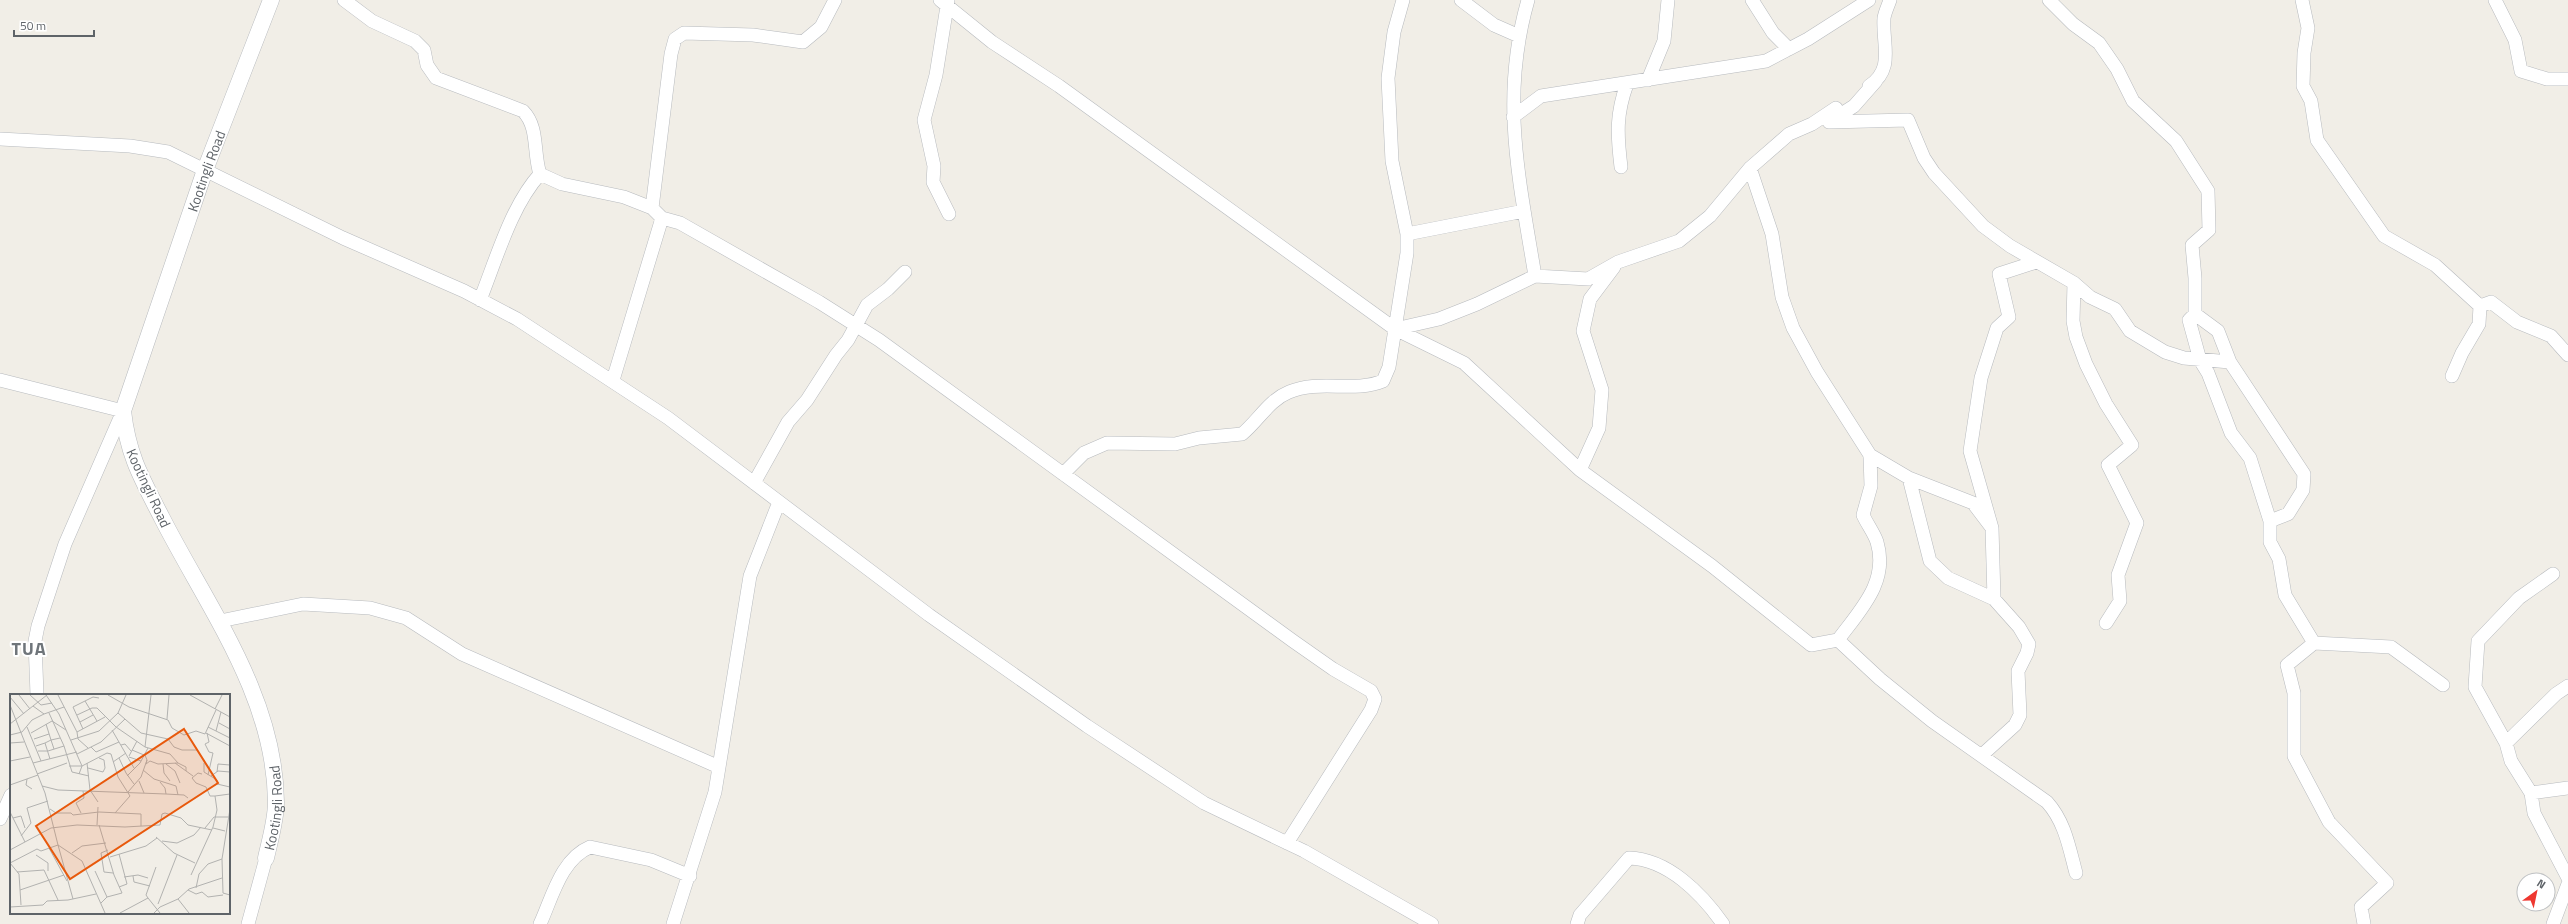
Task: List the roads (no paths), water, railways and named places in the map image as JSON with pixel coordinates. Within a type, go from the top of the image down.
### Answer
[{"type":"street","name":"Kootingli Road","points":[[266,858],[276,803],[268,734],[241,666],[220,621],[175,543],[136,466],[126,440],[123,411],[205,170],[271,0]]},
{"type":"street","points":[[344,0],[372,21],[415,41],[424,50],[427,65],[436,78],[522,111],[529,118],[533,129],[536,162],[540,174],[556,182],[624,197],[652,208],[662,218],[680,223],[855,325],[1294,642],[1371,691],[1375,699],[1371,710],[1287,843]]},
{"type":"street","points":[[652,208],[671,54],[675,39],[684,33],[753,35],[803,42],[821,27],[835,0]]},
{"type":"street","points":[[1063,474],[1084,453],[1107,443],[1175,444],[1199,438],[1242,434],[1274,401],[1290,391],[1323,386],[1372,385],[1383,381],[1389,366],[1407,253],[1407,234],[1392,161],[1388,78],[1394,32],[1403,0]]},
{"type":"street","points":[[1461,0],[1494,24],[1519,36]]},
{"type":"street","points":[[1528,0],[1519,36],[1513,71],[1513,117],[1515,151],[1535,276]]},
{"type":"street","points":[[1648,80],[1664,41],[1668,0]]},
{"type":"street","points":[[1752,0],[1773,33],[1789,49]]},
{"type":"street","points":[[1513,117],[1541,96],[1755,64],[1789,49],[1869,0]]},
{"type":"street","points":[[1890,0],[1884,17],[1886,67],[1854,106],[1830,122],[1908,120],[1924,158],[1934,173],[1983,226],[2036,262],[2074,282],[2090,297],[2115,309],[2136,335],[2165,352],[2184,358],[2230,362]]},
{"type":"street","points":[[2049,0],[2072,24],[2099,43],[2117,69],[2134,101],[2176,141],[2208,191],[2209,230],[2192,245],[2195,314],[2190,320],[2200,360],[2208,373],[2231,433],[2250,458],[2270,520],[2270,542],[2279,559],[2285,595],[2314,643]]},
{"type":"street","points":[[2302,0],[2308,28],[2304,53],[2303,86],[2311,101],[2317,140],[2384,236],[2435,265],[2480,306]]},
{"type":"street","points":[[2495,0],[2514,40],[2521,71],[2548,79],[2568,79]]},
{"type":"street","points":[[945,1],[936,75],[924,120],[934,166],[933,182],[949,214]]},
{"type":"street","points":[[945,1],[992,42],[1059,86],[1395,329],[1464,363],[1580,470],[1712,566],[1811,645],[1838,640],[1870,597],[1881,569],[1877,542],[1863,515],[1871,486],[1870,455]]},
{"type":"street","points":[[1395,329],[1439,319],[1465,309],[1535,276],[1588,278],[1618,262],[1679,241],[1710,216],[1750,168],[1789,134],[1812,124],[1876,81]]},
{"type":"street","points":[[1621,167],[1618,146],[1619,108],[1627,84]]},
{"type":"street","points":[[0,139],[130,146],[168,152],[343,238],[480,300],[517,319],[613,380],[668,418],[930,615],[1087,726],[1204,803],[1287,843],[1432,924]]},
{"type":"street","points":[[1750,168],[1772,234],[1782,297],[1793,328],[1817,372],[1870,455],[1909,478],[1973,503],[1992,528]]},
{"type":"street","points":[[480,300],[504,240],[530,184],[540,174]]},
{"type":"street","points":[[1407,234],[1524,211]]},
{"type":"street","points":[[613,380],[662,218]]},
{"type":"street","points":[[1580,470],[1599,428],[1602,390],[1584,330],[1586,319],[1590,299],[1618,262]]},
{"type":"street","points":[[1994,599],[1992,528],[1970,451],[1981,378],[1997,328],[2009,317],[1999,274],[2036,262]]},
{"type":"street","points":[[754,483],[788,422],[808,400],[836,355],[848,340],[867,305],[888,289],[905,272]]},
{"type":"street","points":[[2074,282],[2073,321],[2076,337],[2086,364],[2106,404],[2132,445],[2108,465],[2137,523],[2118,576],[2120,601],[2106,622]]},
{"type":"street","points":[[2480,306],[2491,302],[2517,322],[2550,336],[2568,355]]},
{"type":"street","points":[[2452,376],[2462,353],[2479,324],[2480,306]]},
{"type":"street","points":[[2195,314],[2218,331],[2230,362],[2304,474],[2303,490],[2288,514],[2270,520]]},
{"type":"street","points":[[0,380],[123,411],[65,544],[38,626],[35,641],[36,694]]},
{"type":"street","points":[[1909,478],[1930,561],[1948,578],[1994,599],[2027,638],[2029,649],[2018,671],[2020,715],[2015,724],[1982,755]]},
{"type":"street","points":[[673,924],[690,876],[715,792],[750,576],[779,502]]},
{"type":"street","points":[[2553,574],[2519,598],[2478,641],[2475,688],[2506,744],[2511,761],[2531,793],[2534,813],[2568,878]]},
{"type":"street","points":[[220,621],[302,604],[370,608],[406,618],[462,654],[719,767]]},
{"type":"street","points":[[1838,640],[1897,693],[1932,721],[1982,755],[2051,806],[2066,833],[2076,872]]},
{"type":"street","points":[[2364,924],[2361,906],[2387,883],[2329,822],[2294,756],[2294,693],[2287,665],[2314,643],[2391,647],[2443,685]]},
{"type":"street","points":[[2506,744],[2556,694],[2568,686]]},
{"type":"street","points":[[2531,793],[2568,788]]},
{"type":"street","points":[[0,819],[10,797]]},
{"type":"street","points":[[540,924],[564,870],[573,856],[590,847],[651,860],[690,876]]},
{"type":"street","points":[[248,924],[266,858]]},
{"type":"street","points":[[1577,924],[1580,915],[1629,858],[1643,858],[1672,873],[1708,903],[1723,924]]},
{"type":"street","points":[[2553,924],[2568,884]]},
{"type":"district","name":"TUA","points":[[29,648]]}]
